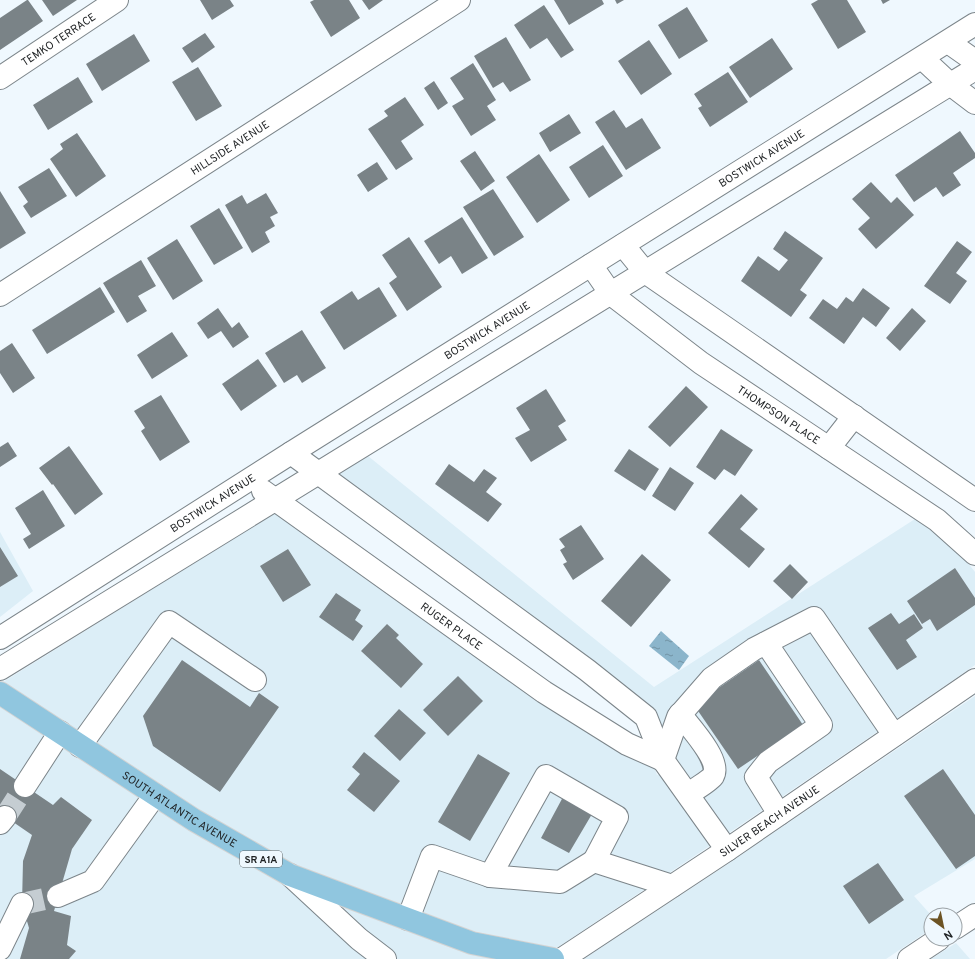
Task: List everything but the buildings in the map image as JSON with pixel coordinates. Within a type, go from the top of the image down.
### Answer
[{"type":"main road","name":"SOUTH ATLANTIC AVENUE","points":[[0,693],[194,820],[290,875],[472,943],[553,959]]},
{"type":"street","name":"TEMKO TERRACE","points":[[0,78],[117,0]]},
{"type":"street","name":"HILLSIDE AVENUE","points":[[0,295],[459,0]]},
{"type":"street","name":"BOSTWICK AVENUE","points":[[0,638],[248,480],[975,24]]},
{"type":"street","points":[[948,42],[975,61]]},
{"type":"street","points":[[922,58],[950,84],[975,103]]},
{"type":"street","points":[[0,669],[975,69]]},
{"type":"street","points":[[623,245],[646,272],[975,500]]},
{"type":"street","name":"THOMPSON PLACE","points":[[591,264],[611,294],[701,362],[937,520],[975,554]]},
{"type":"street","points":[[829,448],[854,416]]},
{"type":"street","name":"RUGER PLACE","points":[[291,453],[587,670],[646,717],[663,760],[727,850]]},
{"type":"street","name":"RUGER PLACE","points":[[248,480],[544,692],[627,744],[663,760]]},
{"type":"street","points":[[663,760],[678,717],[712,678],[754,649],[814,618],[894,735]]},
{"type":"street","points":[[80,746],[169,622],[255,680]]},
{"type":"street","points":[[766,644],[821,725],[768,762],[756,778],[779,814]]},
{"type":"street","name":"SILVER BEACH AVENUE","points":[[562,959],[727,850],[975,680]]},
{"type":"street","points":[[680,714],[712,757],[715,768],[713,776],[688,794]]},
{"type":"street","points":[[25,786],[60,732]]},
{"type":"street","points":[[408,919],[432,856],[490,876],[560,882],[594,861],[617,817],[546,776],[490,876]]},
{"type":"street","points":[[58,896],[93,881],[155,795]]},
{"type":"street","points":[[594,861],[672,886]]},
{"type":"street","points":[[290,875],[359,939],[386,959]]},
{"type":"street","points":[[6,959],[0,950],[22,904]]},
{"type":"street","points":[[963,923],[975,915]]},
{"type":"street","points":[[909,959],[927,947]]},
{"type":"shaded area","points":[[368,456],[654,687],[915,519],[931,529],[968,563],[975,572],[975,665],[729,833],[676,758],[677,753],[671,751],[657,714],[652,708],[592,660],[339,474]]},
{"type":"shaded area","points":[[275,513],[539,702],[622,754],[655,769],[657,775],[660,774],[711,845],[558,947],[474,931],[294,864],[198,810],[3,682]]},
{"type":"shaded area","points":[[0,532],[33,591],[0,617]]},
{"type":"shaded area","points":[[975,696],[975,859],[914,896],[924,907],[923,934],[886,959],[584,959],[725,866]]},
{"type":"shaded area","points":[[0,706],[189,830],[285,886],[469,954],[492,959],[0,959]]},
{"type":"shaded area","points":[[950,947],[960,947],[970,959],[931,959]]},
{"type":"water","points":[[661,631],[689,656],[679,670],[649,646]]},
{"type":"tunnel","points":[[5,817],[25,786]]},
{"type":"tunnel","points":[[22,904],[58,896]]}]
